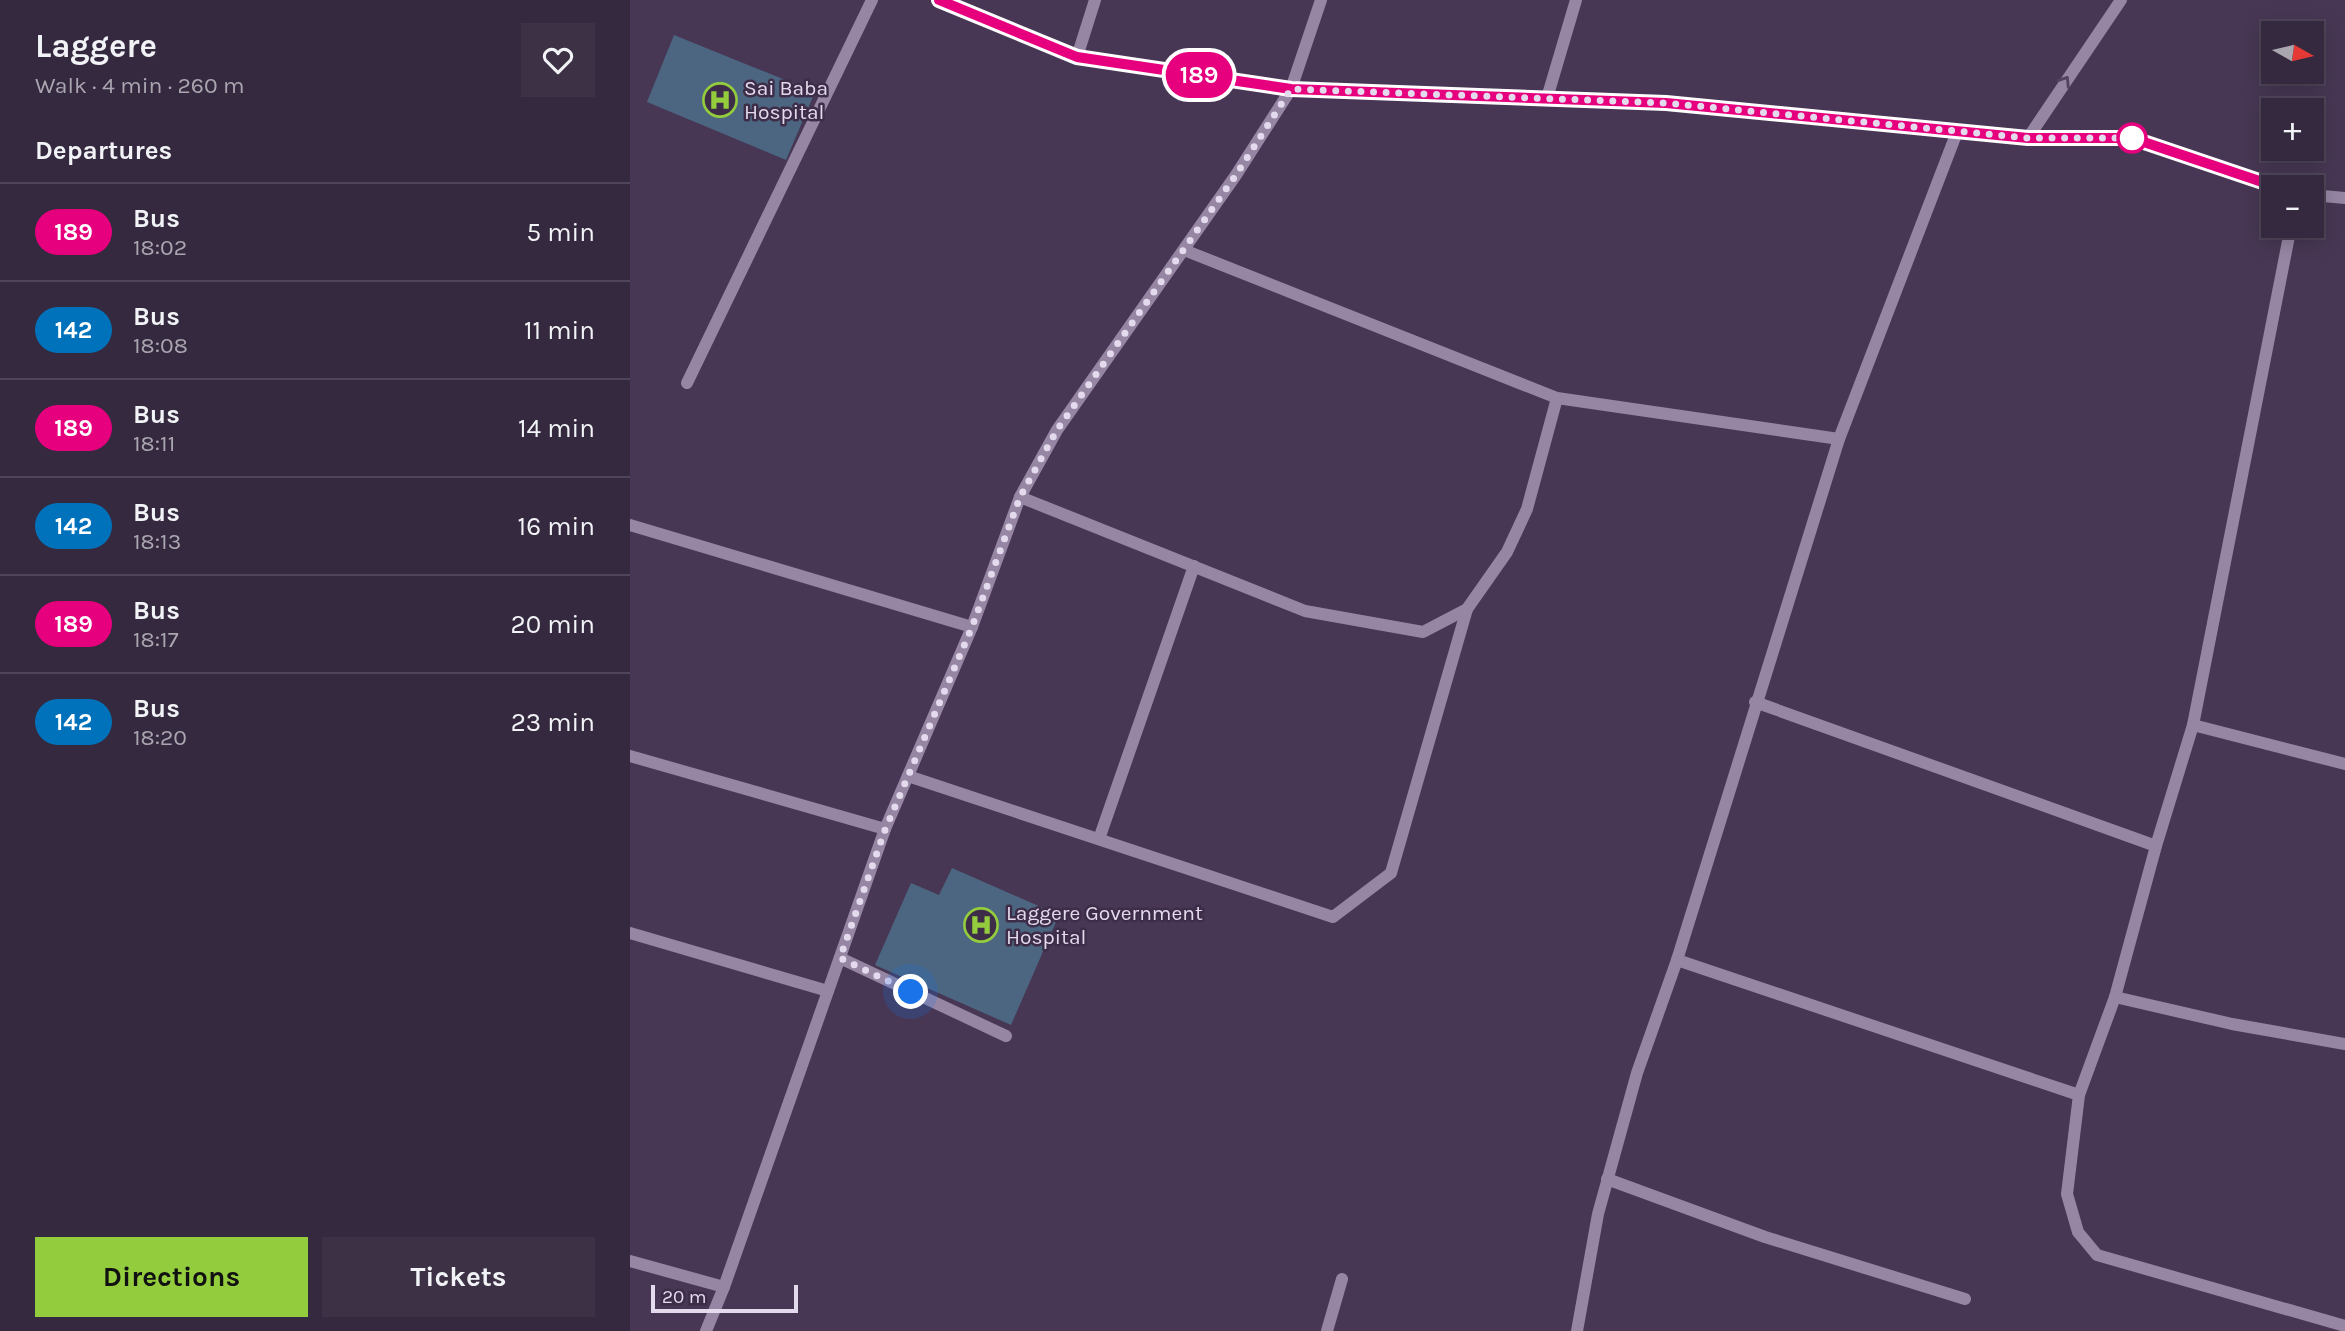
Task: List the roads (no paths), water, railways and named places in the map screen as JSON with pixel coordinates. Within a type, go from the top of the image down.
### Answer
[{"type":"street","points":[[687,383],[872,0]]},
{"type":"street","points":[[939,0],[1077,57],[1291,89],[1666,103],[2028,138],[2132,138],[2261,182]]},
{"type":"street","points":[[1077,57],[1095,0]]},
{"type":"street","points":[[706,1331],[724,1287],[885,830],[972,627],[1020,497],[1057,430],[1236,175],[1291,89],[1321,0]]},
{"type":"street","points":[[1547,98],[1576,0]]},
{"type":"street","points":[[2028,138],[2121,0]]},
{"type":"street","points":[[1577,1331],[1607,1179],[1637,1073],[1677,960],[1755,702],[1839,439],[1957,132]]},
{"type":"street","points":[[2324,196],[2345,198]]},
{"type":"street","points":[[2289,238],[2193,725],[2156,846],[2115,997],[2080,1095],[2067,1194],[2078,1232],[2097,1255],[2345,1326]]},
{"type":"street","points":[[1184,250],[1557,398],[1839,439]]},
{"type":"street","points":[[908,776],[1333,917],[1391,873],[1467,610],[1507,552],[1527,509],[1557,398]]},
{"type":"street","points":[[1020,497],[1305,611],[1423,632],[1467,610]]},
{"type":"street","points":[[630,525],[972,627]]},
{"type":"street","points":[[1099,839],[1194,566]]},
{"type":"street","points":[[1755,702],[2156,846]]},
{"type":"street","points":[[2193,725],[2345,764]]},
{"type":"street","points":[[630,756],[885,830]]},
{"type":"street","points":[[630,933],[828,991]]},
{"type":"street","points":[[840,958],[1006,1036]]},
{"type":"street","points":[[1677,960],[2080,1095]]},
{"type":"street","points":[[2115,997],[2232,1024],[2345,1044]]},
{"type":"street","points":[[1607,1179],[1765,1237],[1965,1299]]},
{"type":"street","points":[[630,1261],[724,1287]]},
{"type":"street","points":[[1327,1331],[1342,1279]]},
{"type":"place","name":"Sai Baba Hospital","points":[[720,100]]},
{"type":"place","name":"Laggere Government Hospital","points":[[981,925]]}]
